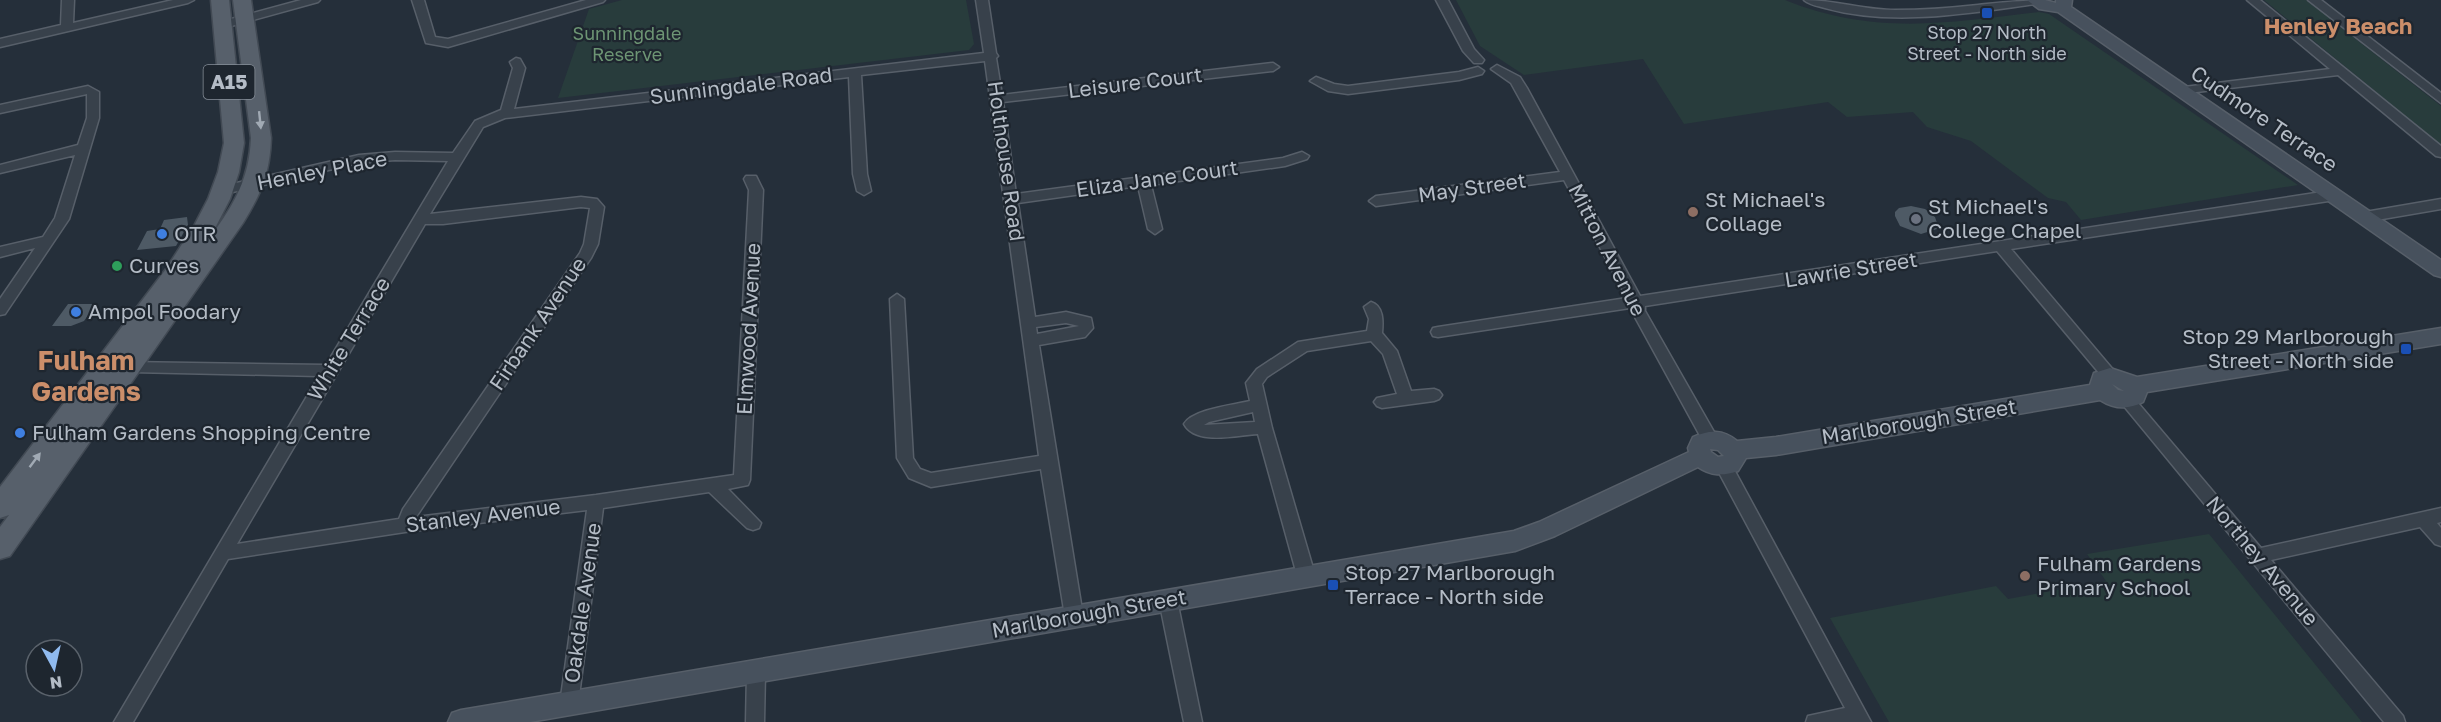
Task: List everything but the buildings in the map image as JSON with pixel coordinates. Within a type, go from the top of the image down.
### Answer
[{"type":"main road","name":"A15","points":[[0,507],[178,269],[210,219],[224,190],[232,165],[234,143],[220,0]]},
{"type":"main road","name":"A15","points":[[0,548],[212,254],[253,186],[260,160],[261,138],[243,9]]},
{"type":"street","points":[[67,27],[68,0]]},
{"type":"street","points":[[0,43],[189,0]]},
{"type":"street","points":[[224,24],[243,9],[314,0]]},
{"type":"street","points":[[418,0],[430,40],[437,43],[448,43],[599,0]]},
{"type":"street","name":"Holthouse Road","points":[[982,0],[992,56],[1048,461],[1074,616]]},
{"type":"street","points":[[1316,81],[1332,88],[1348,90],[1460,76],[1478,65],[1442,0]]},
{"type":"street","points":[[1810,0],[1863,10],[1898,13],[1928,13],[2036,1],[2048,7],[2063,4]]},
{"type":"street","points":[[2253,0],[2441,153]]},
{"type":"street","points":[[2314,0],[2441,99]]},
{"type":"street","name":"Cudmore Terrace","points":[[2063,4],[2184,92],[2441,270]]},
{"type":"street","name":"Sunningdale Road","points":[[490,117],[507,113],[992,56]]},
{"type":"street","name":"Mitton Avenue","points":[[1478,65],[1485,59],[1494,61],[1497,69],[1516,80],[1637,303],[1638,311],[1705,448]]},
{"type":"street","points":[[507,113],[519,69],[516,62]]},
{"type":"street","name":"Leisure Court","points":[[997,99],[1273,67]]},
{"type":"street","points":[[2184,92],[2340,71]]},
{"type":"street","points":[[855,72],[860,174],[864,191]]},
{"type":"street","points":[[0,109],[88,90],[93,92],[93,118],[62,219],[0,310]]},
{"type":"street","name":"White Terrace","points":[[123,722],[457,157],[479,124],[490,117]]},
{"type":"street","points":[[0,169],[85,148]]},
{"type":"street","name":"Henley Place","points":[[224,190],[253,186],[358,159],[384,156],[457,157]]},
{"type":"street","name":"Eliza Jane Court","points":[[1011,199],[1285,162],[1302,156]]},
{"type":"street","name":"May Street","points":[[1376,201],[1568,175]]},
{"type":"street","name":"Elmwood Avenue","points":[[742,480],[756,190],[751,179]]},
{"type":"street","points":[[1143,182],[1155,229]]},
{"type":"street","name":"Lawrie Street","points":[[1438,332],[2335,195]]},
{"type":"street","name":"Firbank Avenue","points":[[405,525],[409,514],[586,255],[591,244],[597,207],[592,202],[580,202],[443,219],[420,219]]},
{"type":"street","points":[[2365,217],[2441,204]]},
{"type":"street","points":[[0,252],[49,241]]},
{"type":"street","points":[[2001,247],[2107,383],[2123,379],[2131,393],[2441,336]]},
{"type":"street","points":[[897,299],[905,458],[908,469],[918,477],[931,480],[1048,461]]},
{"type":"street","points":[[1371,307],[1376,319],[1374,335]]},
{"type":"street","points":[[1029,323],[1071,318],[1080,318],[1086,322],[1086,328],[1080,333],[1032,341]]},
{"type":"street","points":[[1306,575],[1264,428],[1254,383],[1262,373],[1303,346],[1374,335]]},
{"type":"street","points":[[1374,335],[1390,351],[1406,399]]},
{"type":"street","points":[[130,366],[330,371]]},
{"type":"street","name":"Marlborough Street","points":[[1729,459],[1776,446],[2107,383]]},
{"type":"street","name":"Northey Avenue","points":[[2131,393],[2258,556],[2396,722]]},
{"type":"street","points":[[1382,402],[1434,395]]},
{"type":"street","points":[[1258,405],[1205,417],[1192,424],[1201,431],[1264,428]]},
{"type":"street","points":[[1705,448],[1724,442],[1729,459],[1860,718],[1815,722]]},
{"type":"street","name":"Marlborough Street","points":[[461,722],[1306,575],[1515,541],[1547,529],[1686,462],[1705,448]]},
{"type":"street","name":"Stanley Avenue","points":[[223,553],[405,525],[596,502],[742,480]]},
{"type":"street","points":[[713,485],[753,523]]},
{"type":"street","name":"Oakdale Avenue","points":[[569,704],[596,502]]},
{"type":"street","points":[[2258,556],[2441,515]]},
{"type":"street","points":[[2423,519],[2441,539]]},
{"type":"street","points":[[1168,600],[1193,722]]},
{"type":"street","points":[[756,672],[756,722]]},
{"type":"green space","name":"Sunningdale Reserve","points":[[622,0],[966,0],[974,44],[969,50],[558,98],[589,9]]},
{"type":"green space","points":[[1456,0],[1785,0],[1849,19],[1911,24],[1942,23],[2039,12],[2049,14],[2298,185],[2081,220],[2066,202],[2048,198],[1971,141],[1927,127],[1913,112],[1847,117],[1828,102],[1684,124],[1643,59],[1524,75],[1480,46]]},
{"type":"green space","points":[[2264,0],[2306,0],[2441,106],[2441,145]]},
{"type":"green space","points":[[2209,534],[2362,722],[1889,722],[1830,618],[1996,586],[2008,599],[2106,581],[2087,554]]},
{"type":"place","name":"Stop 27 North Street - North side","points":[[1987,13]]},
{"type":"place","name":"St Michael's Collage","points":[[1693,212]]},
{"type":"place","name":"St Michael's College Chapel","points":[[1916,219]]},
{"type":"place","name":"OTR","points":[[162,234]]},
{"type":"place","name":"Curves","points":[[117,266]]},
{"type":"place","name":"Ampol Foodary","points":[[76,312]]},
{"type":"place","name":"Stop 29 Marlborough Street - North side","points":[[2406,349]]},
{"type":"place","name":"Fulham Gardens Shopping Centre","points":[[20,433]]},
{"type":"place","name":"Fulham Gardens Primary School","points":[[2025,576]]},
{"type":"place","name":"Stop 27 Marlborough Terrace - North side","points":[[1333,585]]},
{"type":"district","name":"Henley Beach","points":[[2338,26]]},
{"type":"district","name":"Fulham Gardens","points":[[86,376]]}]
